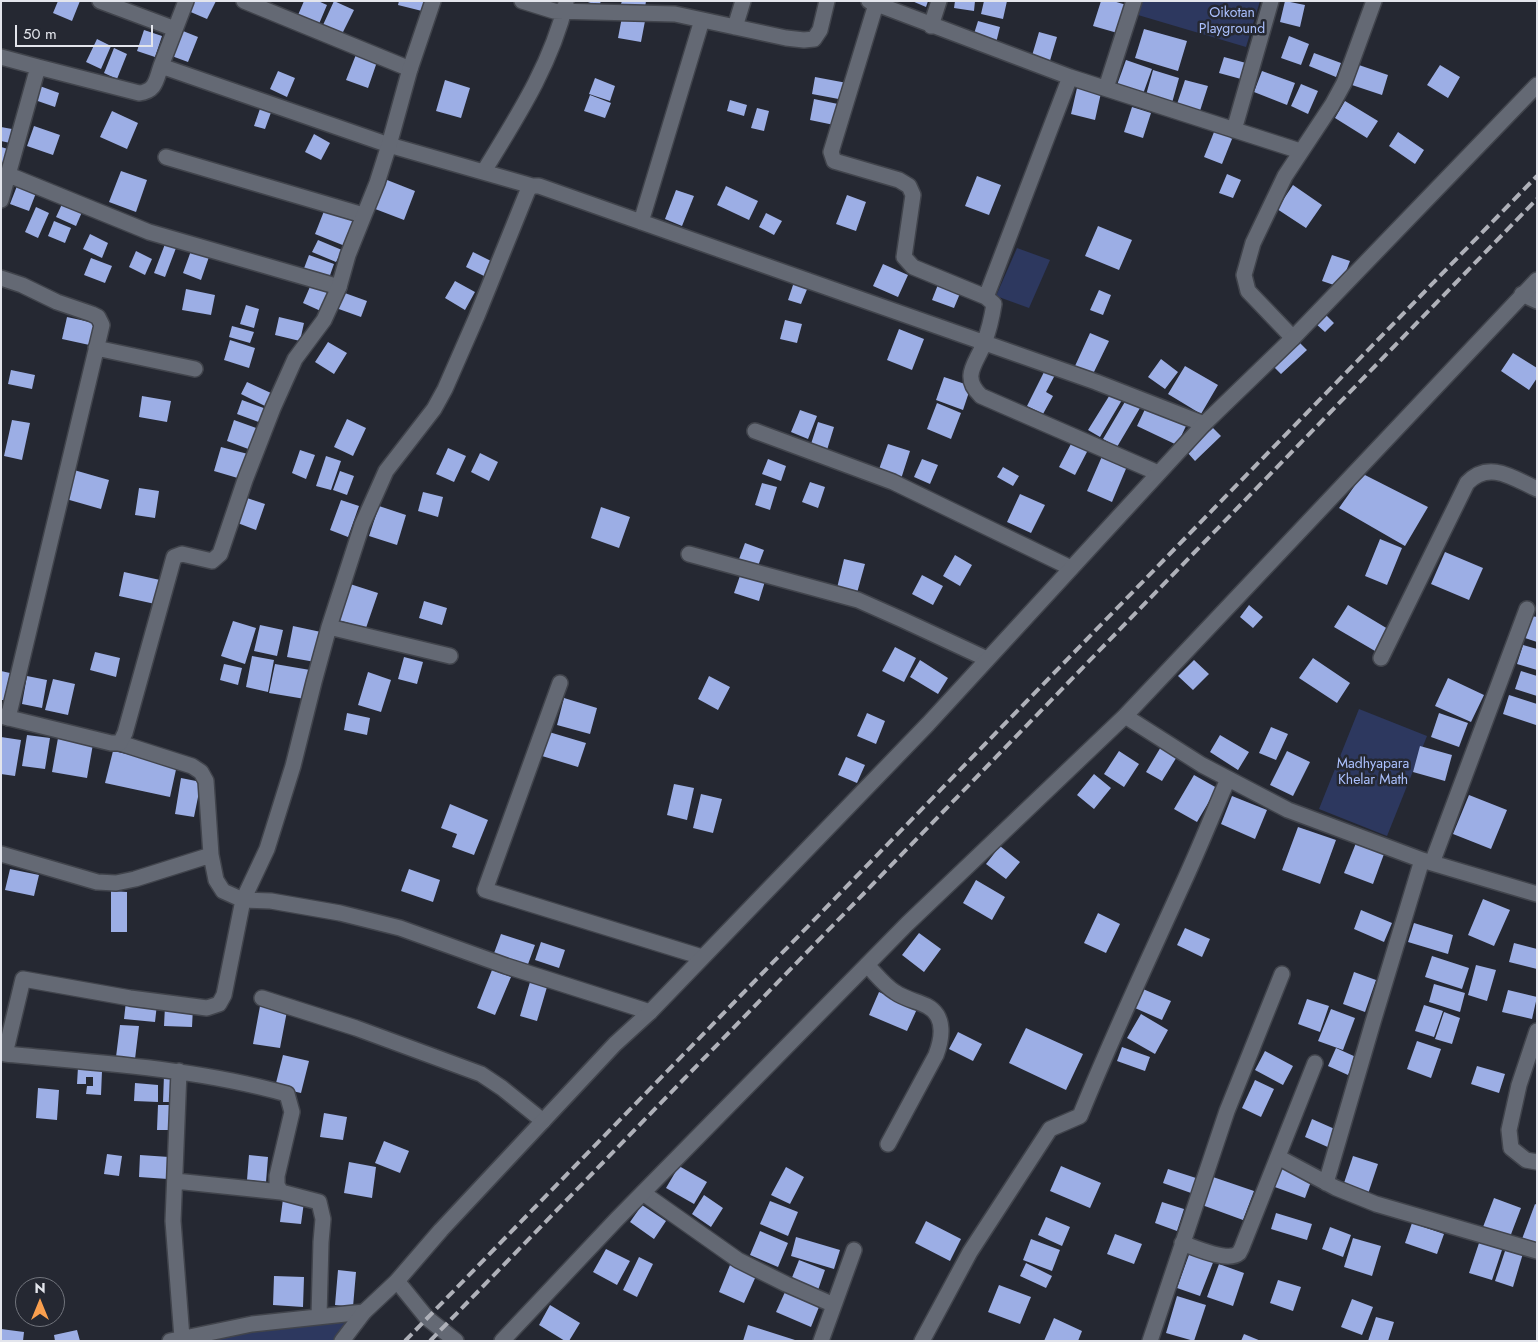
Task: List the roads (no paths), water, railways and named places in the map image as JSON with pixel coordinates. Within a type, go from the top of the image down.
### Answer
[{"type":"street","points":[[100,1],[175,29]]},
{"type":"street","points":[[1,57],[139,93],[146,92],[152,88],[186,1]]},
{"type":"street","points":[[244,1],[410,69]]},
{"type":"street","points":[[120,743],[126,734],[174,557],[182,554],[212,560],[220,554],[244,480],[273,408],[295,359],[324,320],[339,287],[348,255],[377,183],[410,69],[433,1]]},
{"type":"street","points":[[522,1],[554,10],[565,6],[660,12],[804,40],[814,39],[820,30],[827,1]]},
{"type":"street","points":[[735,27],[743,1]]},
{"type":"street","points":[[931,26],[939,1]]},
{"type":"street","points":[[1106,88],[1134,1]]},
{"type":"street","points":[[1234,130],[1271,1]]},
{"type":"street","points":[[1294,338],[1248,291],[1244,275],[1253,243],[1285,176],[1332,105],[1344,83],[1374,1]]},
{"type":"street","points":[[1158,473],[981,396],[975,391],[970,380],[971,368],[984,344],[994,304],[986,297],[913,267],[904,257],[913,195],[909,186],[899,180],[834,162],[831,152],[874,2],[931,26],[1070,77],[1300,151]]},
{"type":"street","points":[[484,171],[537,81],[556,37],[565,6]]},
{"type":"street","points":[[641,222],[702,20]]},
{"type":"street","points":[[161,66],[389,145],[532,186],[539,186],[1096,382],[1204,424]]},
{"type":"street","points":[[1,200],[38,67]]},
{"type":"street","points":[[986,297],[1070,77]]},
{"type":"street","points":[[342,1341],[364,1312],[397,1281],[441,1230],[615,1044],[650,1012],[928,724],[1204,424],[1294,338],[1537,85]]},
{"type":"street","points":[[166,157],[363,215]]},
{"type":"street","points":[[9,175],[149,232],[339,287]]},
{"type":"street","points":[[281,1192],[277,1185],[277,1176],[292,1112],[287,1094],[179,1071],[3,1057],[23,980],[130,998],[207,1008],[219,1004],[224,995],[243,900],[267,849],[288,785],[329,626],[362,525],[375,492],[386,471],[434,409],[445,389],[528,190],[532,186]]},
{"type":"street","points":[[1,278],[98,317],[102,325],[5,717],[111,743],[120,743],[192,766],[201,772],[206,781],[210,855],[216,880],[223,892],[243,900],[272,901],[400,928],[516,970],[650,1012]]},
{"type":"street","points":[[502,1341],[598,1238],[866,965],[1124,716],[1537,280]]},
{"type":"street","points":[[1522,294],[1537,301]]},
{"type":"street","points":[[96,348],[195,369]]},
{"type":"street","points":[[754,431],[893,482],[1071,568]]},
{"type":"street","points":[[1381,658],[1467,483],[1474,476],[1489,470],[1501,473],[1537,489]]},
{"type":"street","points":[[689,554],[858,600],[987,659]]},
{"type":"street","points":[[1326,1183],[1372,1022],[1427,862],[1527,609]]},
{"type":"street","points":[[329,626],[450,656]]},
{"type":"street","points":[[560,683],[485,890],[702,958]]},
{"type":"street","points":[[1124,716],[1202,765],[1288,810],[1427,862],[1537,894]]},
{"type":"street","points":[[922,1341],[970,1252],[1050,1129],[1080,1116],[1100,1066],[1228,779]]},
{"type":"street","points":[[1,854],[97,882],[116,883],[135,879],[210,855]]},
{"type":"street","points":[[866,965],[893,991],[928,1007],[940,1020],[940,1042],[936,1055],[888,1144]]},
{"type":"street","points":[[1150,1341],[1226,1110],[1282,974]]},
{"type":"street","points":[[262,998],[356,1028],[481,1074],[502,1088],[543,1121]]},
{"type":"street","points":[[1537,1030],[1519,1086],[1509,1130],[1511,1148],[1526,1160],[1537,1162]]},
{"type":"street","points":[[1182,1244],[1230,1257],[1238,1253],[1315,1064]]},
{"type":"street","points":[[179,1071],[173,1221],[176,1340],[252,1324],[364,1312]]},
{"type":"street","points":[[1278,1157],[1354,1196],[1397,1211],[1537,1251]]},
{"type":"street","points":[[175,1181],[281,1192],[319,1202],[323,1219],[320,1242],[318,1316]]},
{"type":"street","points":[[643,1193],[738,1260],[786,1284],[834,1304]]},
{"type":"street","points":[[821,1341],[854,1250]]},
{"type":"street","points":[[397,1281],[427,1318],[456,1341]]},
{"type":"railway","points":[[405,1341],[1537,176]]},
{"type":"railway","points":[[430,1341],[1537,199]]},
{"type":"park label","name":"Oikotan Playground","points":[[1232,22]]},
{"type":"park label","name":"Madhyapara Khelar Math","points":[[1373,774]]}]
